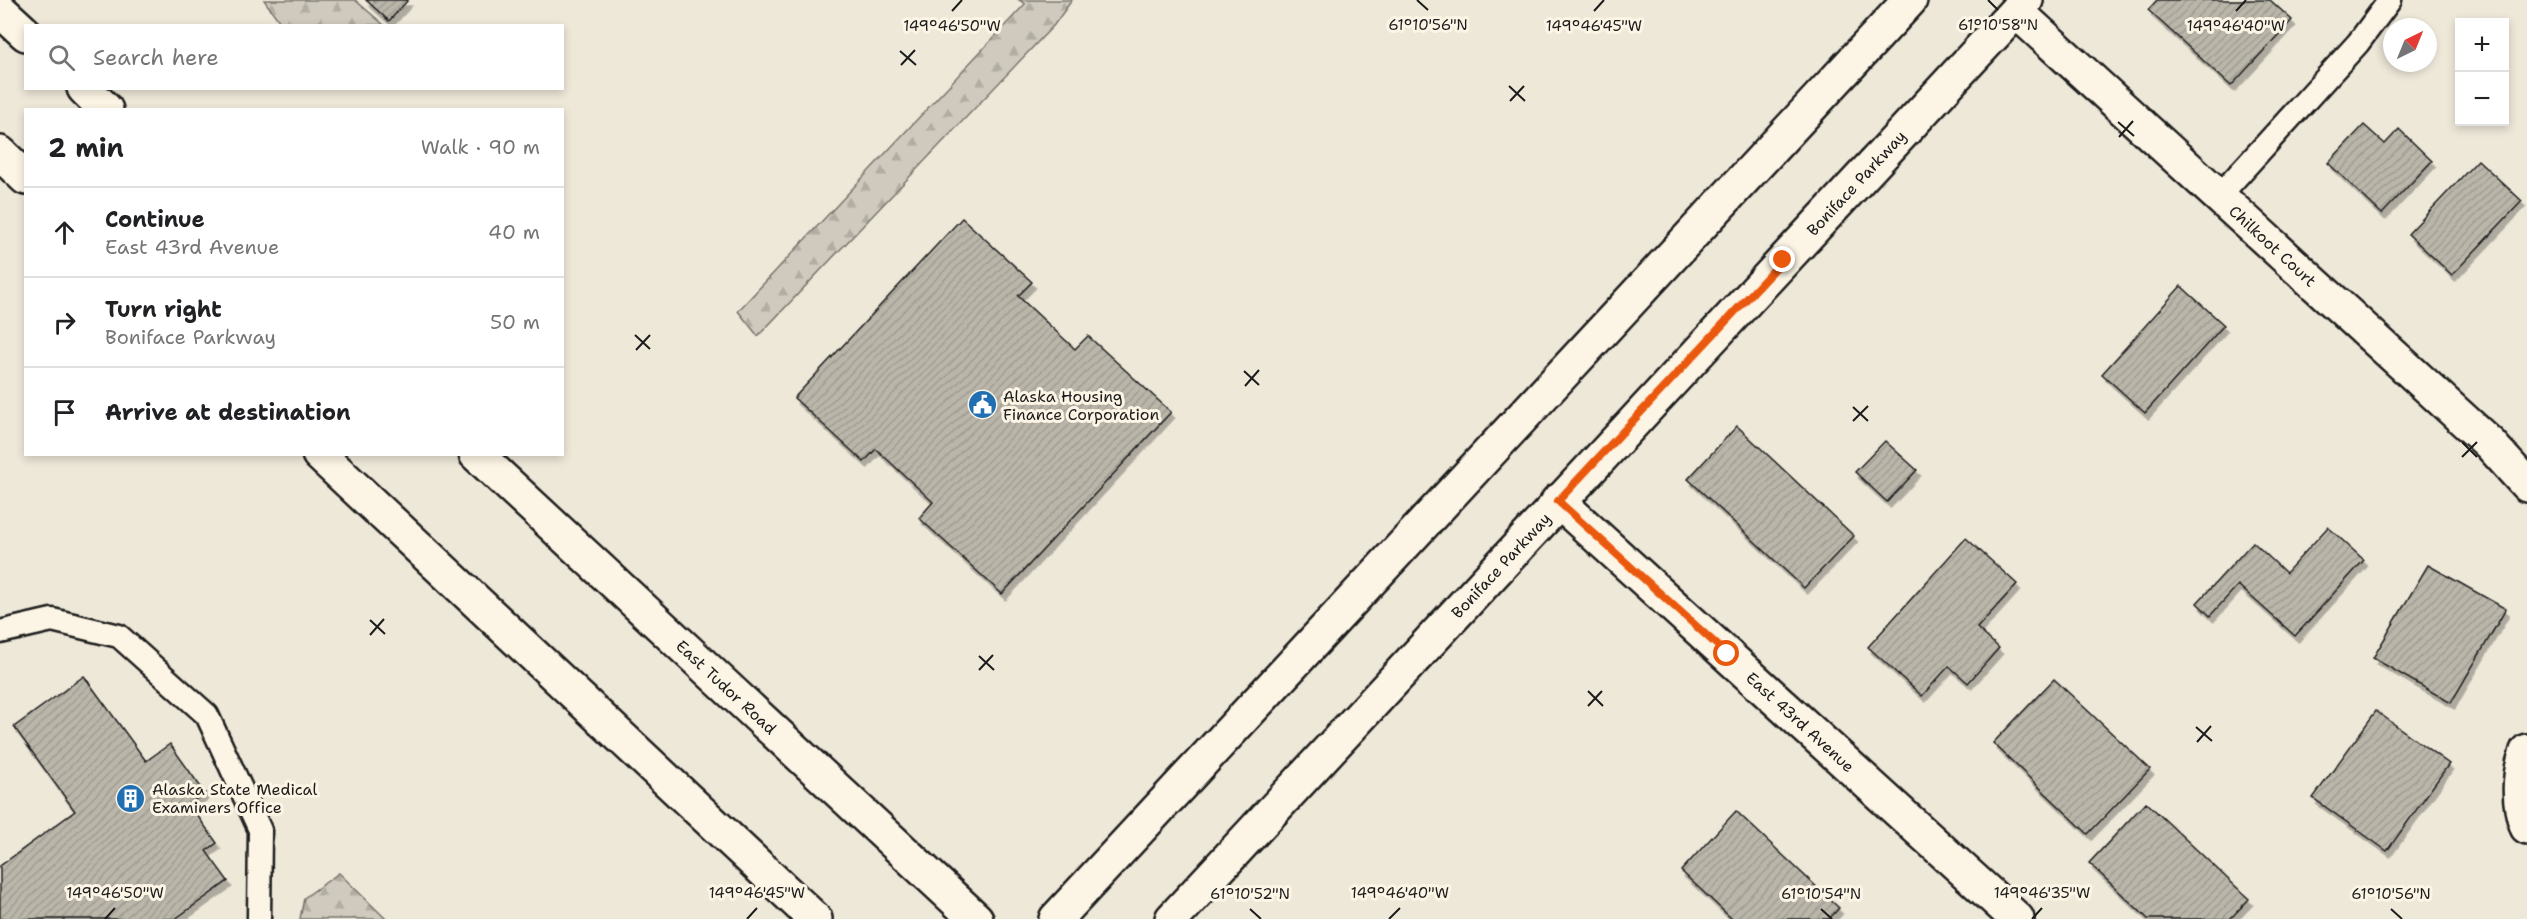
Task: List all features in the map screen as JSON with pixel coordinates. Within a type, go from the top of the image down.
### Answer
[{"type":"main road","points":[[1056,919],[1910,0]]},
{"type":"main road","name":"Chilkoot Court","points":[[2021,5],[2219,195],[2490,444],[2527,485]]},
{"type":"main road","name":"Boniface Parkway","points":[[1172,919],[2021,5]]},
{"type":"main road","points":[[0,10],[24,32]]},
{"type":"main road","points":[[86,90],[104,108]]},
{"type":"main road","points":[[0,153],[24,176]]},
{"type":"main road","points":[[321,456],[815,919]]},
{"type":"main road","name":"East Tudor Road","points":[[478,456],[976,919]]},
{"type":"main road","name":"East 43rd Avenue","points":[[1558,501],[1997,913]]},
{"type":"main road","points":[[2527,751],[2522,768],[2520,796],[2527,827]]},
{"type":"lane","points":[[2219,195],[2358,43],[2390,0]]},
{"type":"lane","points":[[0,632],[52,620],[119,636],[207,715],[260,830],[259,919]]},
{"type":"green space","points":[[264,0],[355,0],[383,24],[281,24]]},
{"type":"green space","points":[[1019,0],[1072,0],[1054,25],[758,336],[738,311],[1025,4]]},
{"type":"green space","points":[[339,873],[386,919],[300,919],[304,898]]},
{"type":"building","points":[[366,0],[408,0],[389,21]]},
{"type":"building","points":[[2157,0],[2270,0],[2292,20],[2231,86],[2148,10]]},
{"type":"building","points":[[2364,125],[2385,144],[2399,129],[2432,161],[2382,214],[2328,163]]},
{"type":"building","points":[[2478,160],[2522,201],[2452,275],[2408,234]]},
{"type":"building","name":"Alaska Housing Finance Corporation","points":[[962,218],[1032,282],[1018,296],[1075,349],[1088,336],[1171,412],[1002,594],[919,518],[933,502],[876,449],[864,462],[794,398]]},
{"type":"building","points":[[2181,286],[2224,325],[2145,413],[2102,374]]},
{"type":"building","points":[[1737,426],[1854,536],[1804,588],[1688,479]]},
{"type":"building","points":[[1885,441],[1917,470],[1887,502],[1855,472]]},
{"type":"building","points":[[2328,527],[2364,560],[2295,636],[2238,585],[2210,616],[2197,603],[2253,542],[2286,573]]},
{"type":"building","points":[[1966,538],[2017,584],[1977,628],[1999,648],[1968,683],[1949,666],[1922,696],[1868,647]]},
{"type":"building","points":[[2428,565],[2506,609],[2451,703],[2373,658]]},
{"type":"building","name":"Alaska State Medical Examiners Office","points":[[84,676],[146,761],[170,744],[205,793],[189,804],[217,843],[206,851],[228,881],[175,919],[0,919],[0,866],[75,811],[14,727]]},
{"type":"building","points":[[2054,679],[2150,769],[2088,834],[1993,743]]},
{"type":"building","points":[[2376,711],[2449,764],[2387,851],[2313,798]]},
{"type":"building","points":[[2146,802],[2249,899],[2230,919],[2148,919],[2089,863]]},
{"type":"building","points":[[1736,811],[1839,908],[1829,919],[1732,919],[1681,871]]},
{"type":"place","name":"Alaska Housing Finance Corporation","points":[[982,405]]},
{"type":"place","name":"Alaska State Medical Examiners Office","points":[[131,798]]},
{"type":"route","points":[[1727,654],[1558,501],[1783,260]]}]
